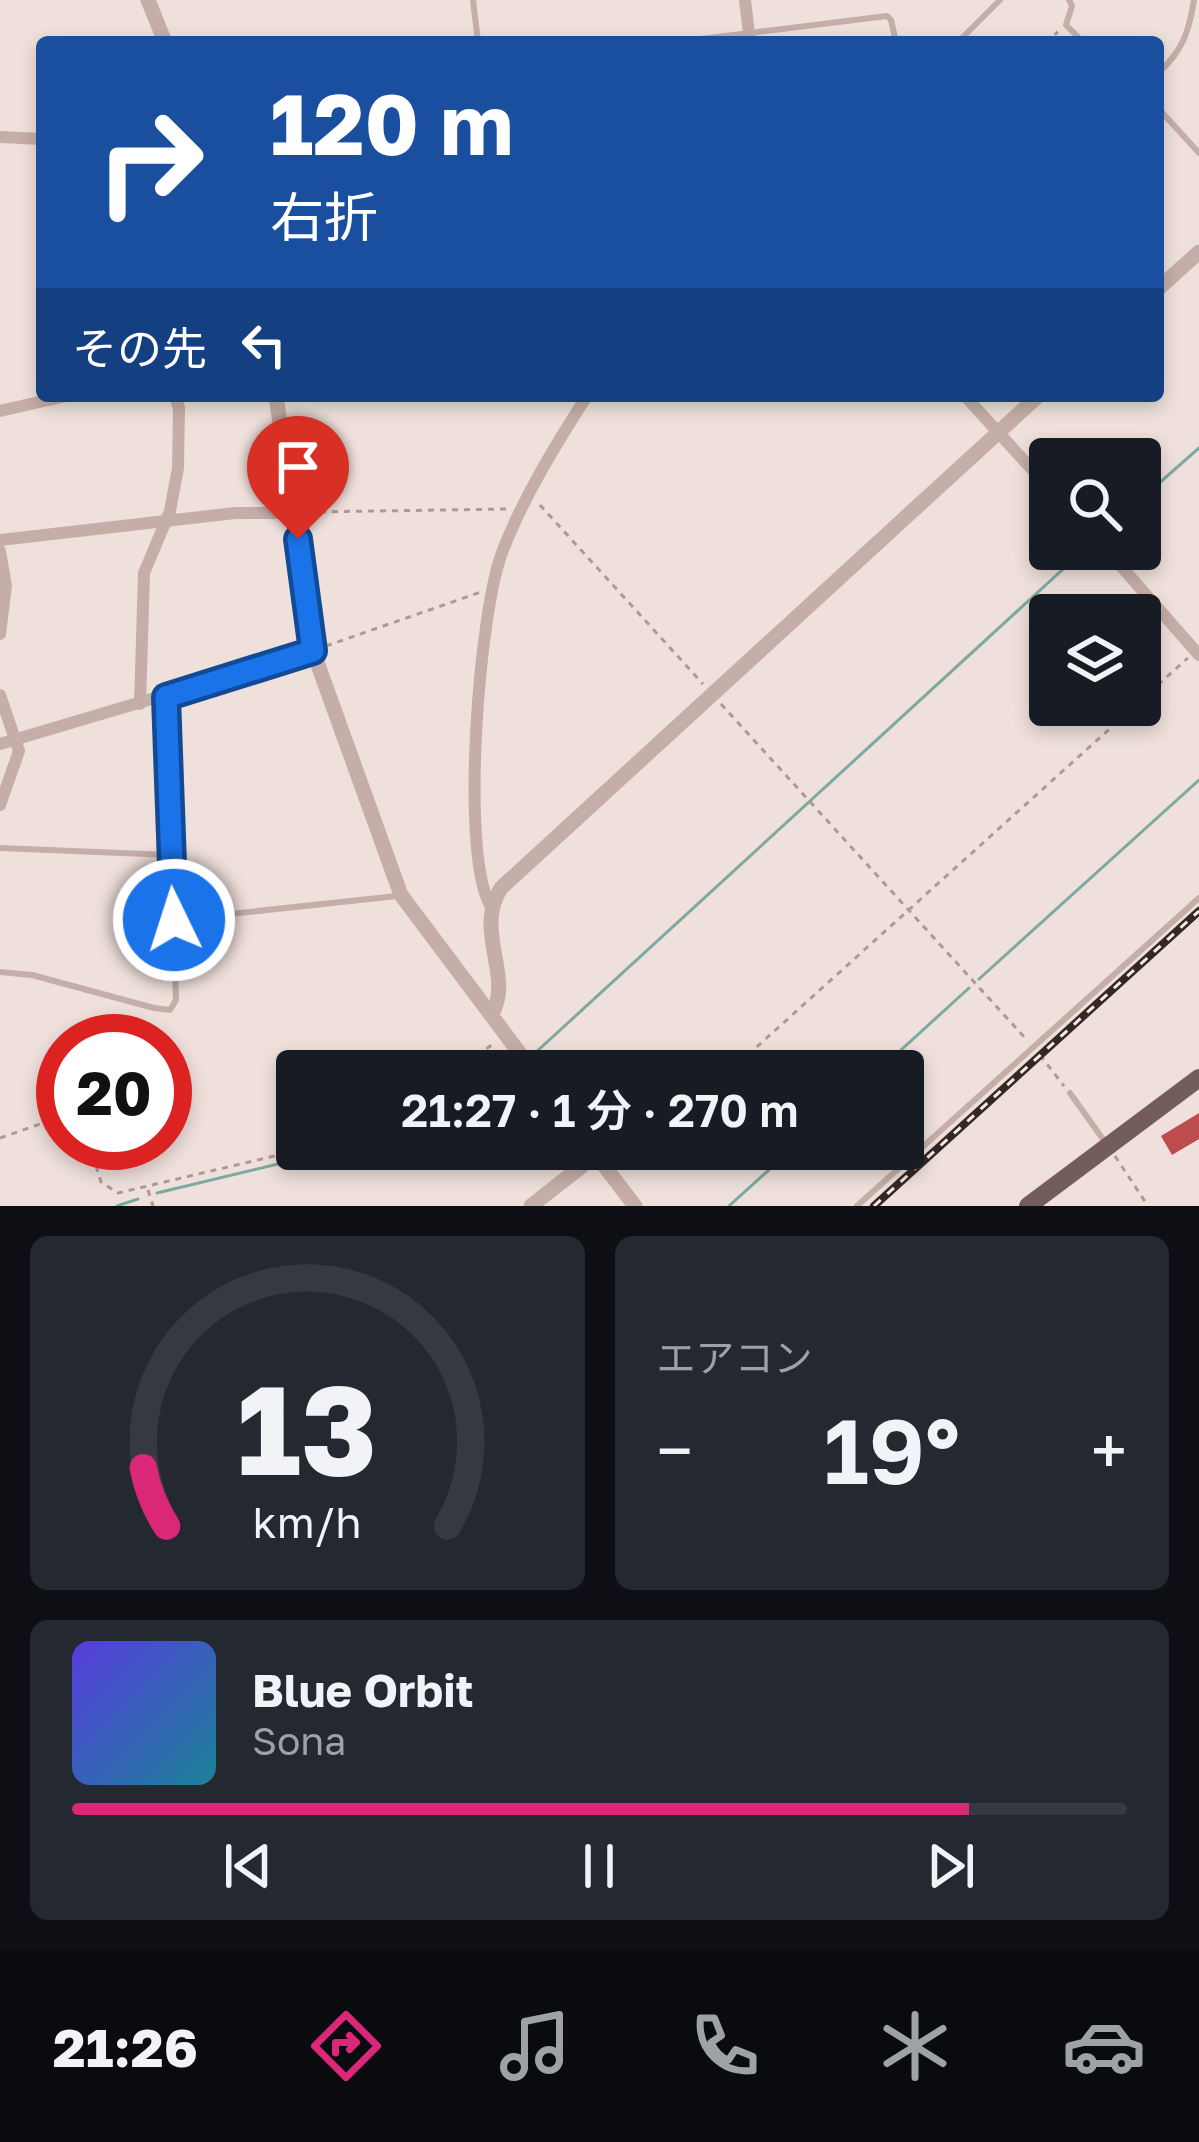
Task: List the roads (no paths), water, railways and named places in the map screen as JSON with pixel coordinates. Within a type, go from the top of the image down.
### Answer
[{"type":"main road","points":[[1036,1203],[1199,1078]]},
{"type":"street","points":[[148,0],[163,36]]},
{"type":"street","points":[[745,0],[749,36]]},
{"type":"street","points":[[0,137],[36,139]]},
{"type":"street","points":[[1164,284],[1199,252]]},
{"type":"street","points":[[0,411],[40,402]]},
{"type":"street","points":[[140,704],[144,573],[165,521],[178,468],[178,402]]},
{"type":"street","points":[[277,402],[313,651],[401,895],[517,1050]]},
{"type":"street","points":[[491,1015],[498,995],[490,905],[479,871],[476,804],[490,591],[521,511],[581,402]]},
{"type":"street","points":[[970,402],[1029,466]]},
{"type":"street","points":[[490,905],[501,887],[647,751],[714,696],[1031,402]]},
{"type":"street","points":[[0,540],[235,513],[294,513]]},
{"type":"street","points":[[0,551],[6,586],[1,628]]},
{"type":"street","points":[[1124,570],[1197,653]]},
{"type":"street","points":[[0,744],[313,651]]},
{"type":"street","points":[[0,695],[18,741],[0,805]]},
{"type":"street","points":[[531,1206],[573,1170]]},
{"type":"street","points":[[608,1170],[634,1206]]},
{"type":"lane","points":[[473,0],[477,36]]},
{"type":"lane","points":[[964,36],[1000,0]]},
{"type":"lane","points":[[1069,0],[1066,25],[1077,36]]},
{"type":"lane","points":[[1164,68],[1178,56],[1194,0]]},
{"type":"lane","points":[[756,36],[887,16],[895,36]]},
{"type":"lane","points":[[1164,114],[1199,153]]},
{"type":"lane","points":[[0,972],[32,975],[170,1010],[176,1000],[166,697]]},
{"type":"lane","points":[[0,848],[170,855]]},
{"type":"lane","points":[[174,920],[401,895]]},
{"type":"lane","points":[[857,1206],[1199,898]]},
{"type":"lane","points":[[1070,1093],[1107,1145]]},
{"type":"waterway","points":[[1161,481],[1199,448]]},
{"type":"waterway","points":[[538,1050],[1062,570]]},
{"type":"waterway","points":[[979,979],[1199,780]]},
{"type":"waterway","points":[[901,1050],[969,988]]},
{"type":"waterway","points":[[157,1193],[276,1165]]},
{"type":"waterway","points":[[729,1206],[769,1170]]},
{"type":"waterway","points":[[117,1206],[138,1199]]},
{"type":"railway","points":[[874,1206],[1199,911]]}]
